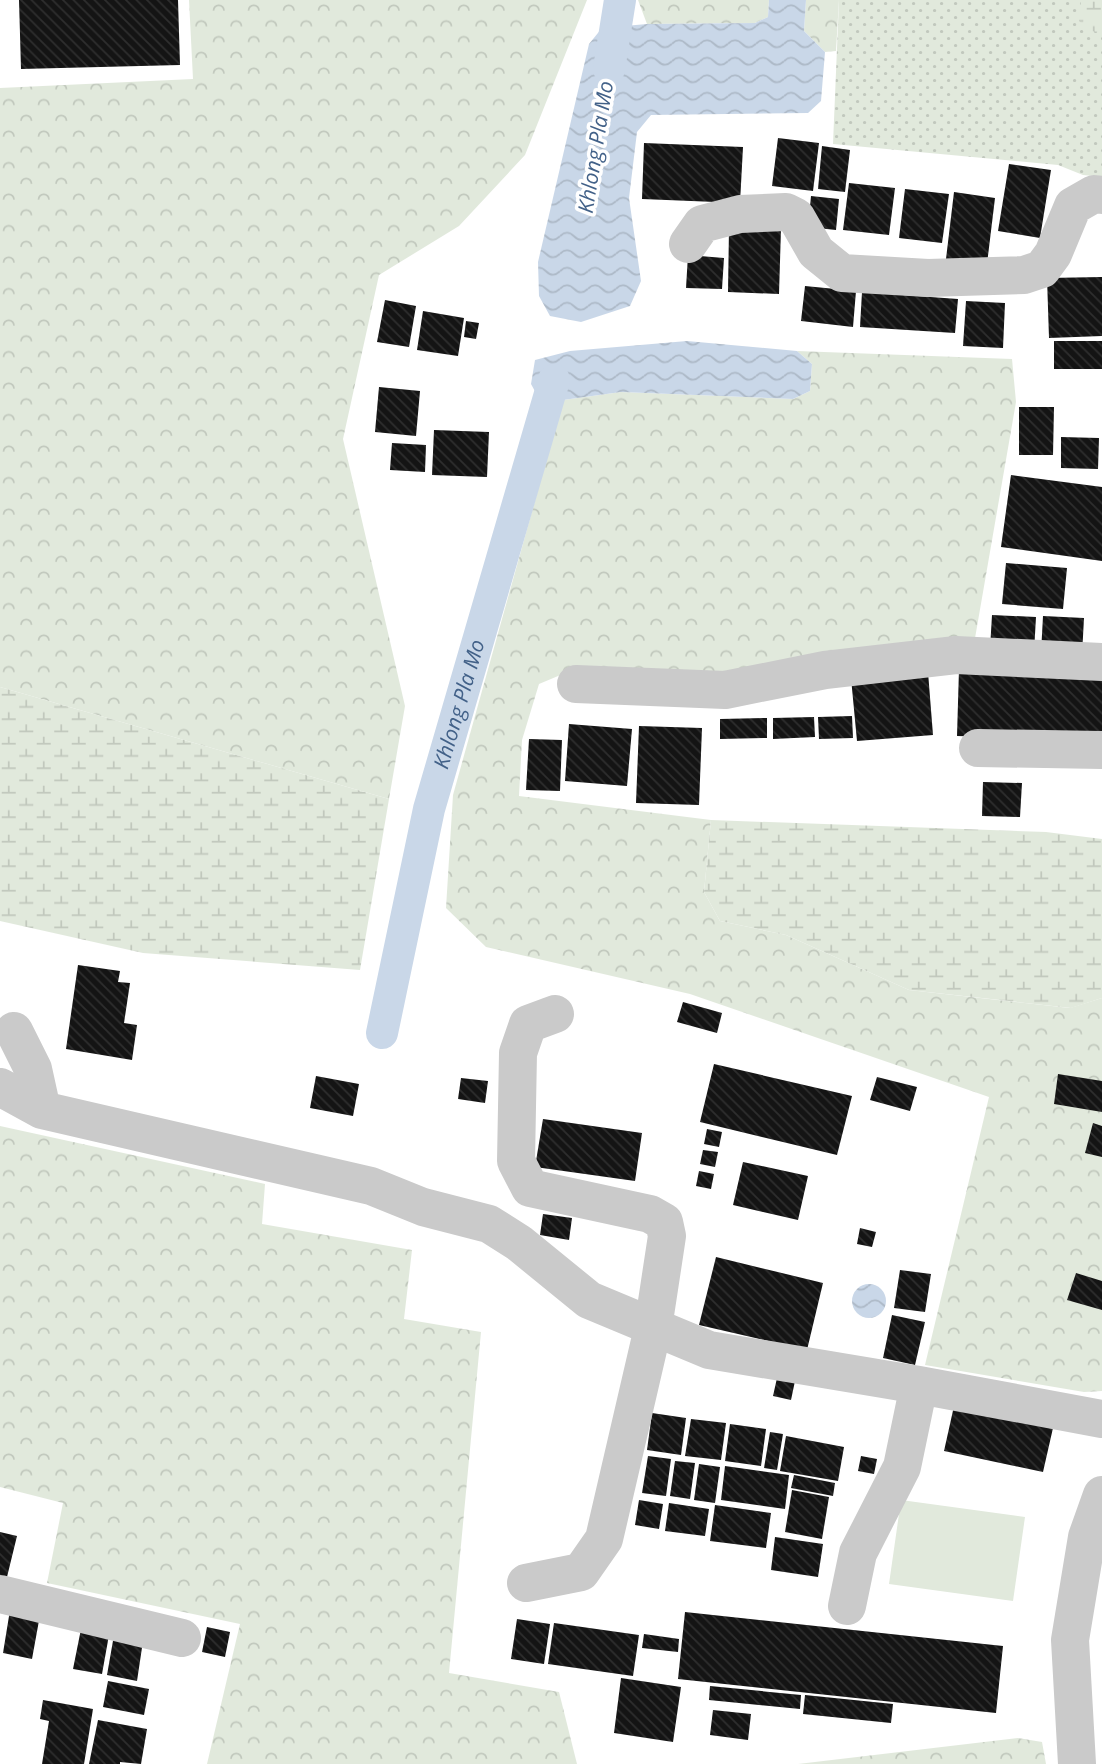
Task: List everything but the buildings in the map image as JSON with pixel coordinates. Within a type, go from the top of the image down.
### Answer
[{"type":"street","points":[[688,244],[702,225],[740,214],[786,212],[796,217],[816,252],[842,273],[928,278],[1024,275],[1042,269],[1053,254],[1073,206],[1094,194],[1102,195]]},
{"type":"street","points":[[576,684],[725,690],[825,670],[956,655],[1102,662]]},
{"type":"street","points":[[978,748],[1102,750]]},
{"type":"street","points":[[519,1243],[530,1188],[516,1161],[518,1053],[528,1024],[555,1014]]},
{"type":"street","points":[[14,1031],[33,1069],[42,1110]]},
{"type":"street","points":[[0,1087],[42,1110],[371,1186],[423,1207],[489,1224],[519,1243],[589,1300],[709,1350],[1102,1419]]},
{"type":"street","points":[[526,1583],[581,1572],[604,1539],[653,1328],[667,1236],[664,1222],[650,1214],[530,1188]]},
{"type":"street","points":[[847,1606],[858,1553],[902,1467],[919,1385]]},
{"type":"street","points":[[1077,1764],[1070,1640],[1087,1536],[1102,1495]]},
{"type":"street","points":[[0,1594],[183,1637]]},
{"type":"green space","points":[[189,0],[587,0],[525,155],[459,226],[379,275],[343,439],[405,706],[389,799],[0,687],[0,88],[193,79]]},
{"type":"green space","points":[[638,0],[769,0],[768,17],[755,23],[647,24]]},
{"type":"green space","points":[[806,0],[839,0],[836,51],[825,52],[804,31]]},
{"type":"green space","points":[[839,0],[1102,0],[1102,177],[1083,175],[1058,165],[833,144]]},
{"type":"green space","points":[[1102,0],[1102,32],[1089,31],[1079,21],[1081,1]]},
{"type":"green space","points":[[797,351],[1012,359],[1016,402],[974,644],[724,678],[570,671],[539,684],[522,740],[519,796],[711,820],[704,892],[720,921],[786,935],[909,990],[1070,1008],[1102,998],[1102,1391],[1084,1392],[925,1365],[989,1097],[690,994],[486,947],[446,908],[453,795],[563,400],[621,392],[793,399],[810,391],[812,364]]},
{"type":"green space","points":[[0,687],[389,799],[360,970],[143,953],[0,921]]},
{"type":"green space","points":[[711,820],[1046,832],[1102,839],[1102,998],[1071,1008],[909,990],[786,935],[720,921],[704,892]]},
{"type":"green space","points":[[0,1126],[265,1184],[262,1224],[412,1250],[404,1319],[481,1332],[449,1673],[559,1692],[577,1764],[207,1764],[240,1624],[47,1583],[63,1503],[0,1487]]},
{"type":"green space","points":[[901,1500],[1025,1517],[1013,1601],[889,1584]]},
{"type":"green space","points":[[1018,1738],[1042,1742],[1046,1764],[798,1764]]},
{"type":"water","points":[[769,0],[806,0],[804,31],[825,52],[821,101],[808,113],[651,115],[637,132],[629,198],[641,281],[630,306],[581,322],[550,316],[539,296],[538,262],[589,44],[602,28],[647,24],[755,23],[768,17]]},
{"type":"water","points":[[687,341],[797,351],[812,364],[810,391],[793,399],[621,392],[563,400],[537,395],[531,384],[535,360],[570,351]]},
{"type":"water","points":[[869,1284],[881,1289],[886,1301],[881,1313],[869,1318],[857,1313],[852,1301],[857,1289]]},
{"type":"waterway","name":"Khlong Pla Mo","points":[[609,69],[620,0]]},
{"type":"waterway","name":"Khlong Pla Mo","points":[[382,1033],[429,809],[554,380]]}]
